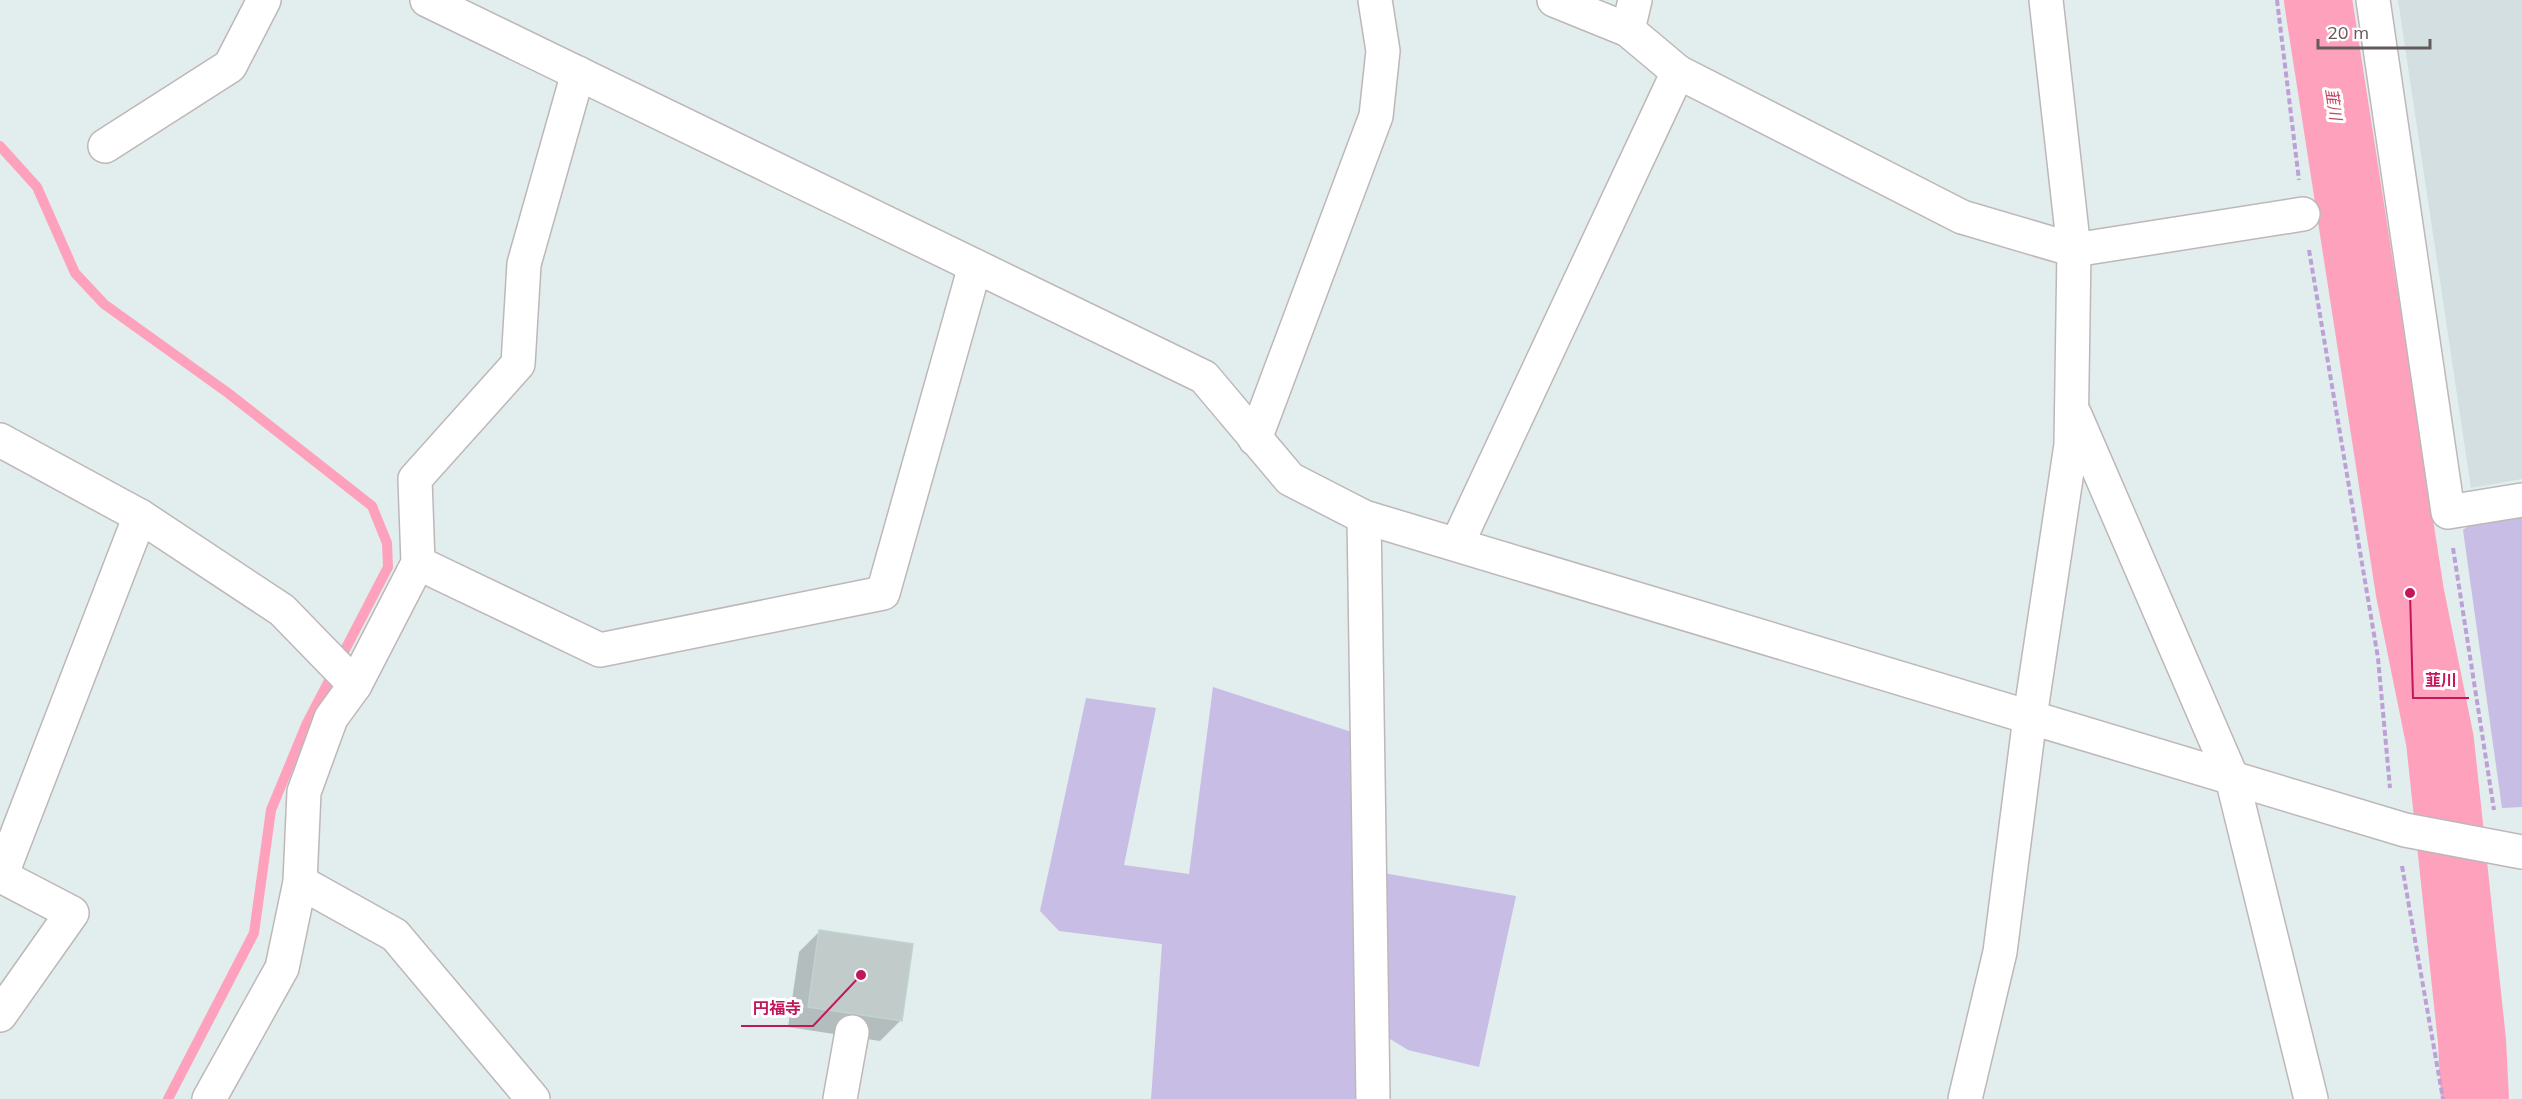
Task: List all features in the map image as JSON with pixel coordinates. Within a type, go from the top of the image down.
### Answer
[{"type":"street","points":[[105,146],[230,66],[264,0]]},
{"type":"street","points":[[427,0],[1204,377],[1290,479],[1364,517],[2399,828],[2503,849]]},
{"type":"street","points":[[1255,439],[1376,116],[1383,51],[1375,0]]},
{"type":"street","points":[[1554,0],[1632,15],[1678,72],[1962,217],[2074,250],[2303,214]]},
{"type":"street","points":[[1965,1099],[2000,952],[2030,717],[2071,445],[2074,250],[2046,0]]},
{"type":"street","points":[[2373,0],[2448,512],[2522,500]]},
{"type":"street","points":[[1457,544],[1678,72]]},
{"type":"street","points":[[209,1099],[282,968],[300,882],[304,792],[331,718],[356,685],[418,563],[415,479],[518,364],[524,264],[578,73]]},
{"type":"street","points":[[418,563],[600,650],[883,593],[975,266]]},
{"type":"street","points":[[2072,407],[2232,778],[2311,1099]]},
{"type":"street","points":[[0,440],[140,516],[282,610],[356,685]]},
{"type":"street","points":[[0,1015],[72,913],[0,876],[140,516]]},
{"type":"street","points":[[1364,517],[1373,1099]]},
{"type":"street","points":[[300,882],[395,935],[532,1099]]},
{"type":"street","points":[[840,1099],[852,1032]]},
{"type":"path","points":[[2277,0],[2303,214],[2378,658],[2399,828],[2442,1099]]},
{"type":"path","points":[[2448,512],[2503,849]]},
{"type":"shaded area","points":[[2398,0],[2522,0],[2522,479],[2471,488]]},
{"type":"shaded area","points":[[2522,515],[2522,807],[2502,808],[2463,530],[2472,523]]},
{"type":"shaded area","points":[[1213,687],[1361,735],[1363,1099],[1151,1099],[1162,944],[1059,931],[1040,911],[1086,698],[1156,708],[1124,865],[1189,874]]},
{"type":"shaded area","points":[[1383,873],[1516,896],[1479,1067],[1408,1050],[1382,1034]]},
{"type":"building","points":[[819,930],[913,944],[902,1021],[808,1007]]},
{"type":"waterway","name":"韮川","points":[[2318,0],[2410,593],[2440,741],[2472,1041],[2475,1099]]},
{"type":"waterway","points":[[0,146],[37,187],[75,273],[104,304],[228,393],[372,506],[387,543],[388,567],[307,723],[271,810],[254,933],[168,1099]]},
{"type":"place","name":"韮川","points":[[2410,593]]},
{"type":"place","name":"円福寺","points":[[861,975]]}]
